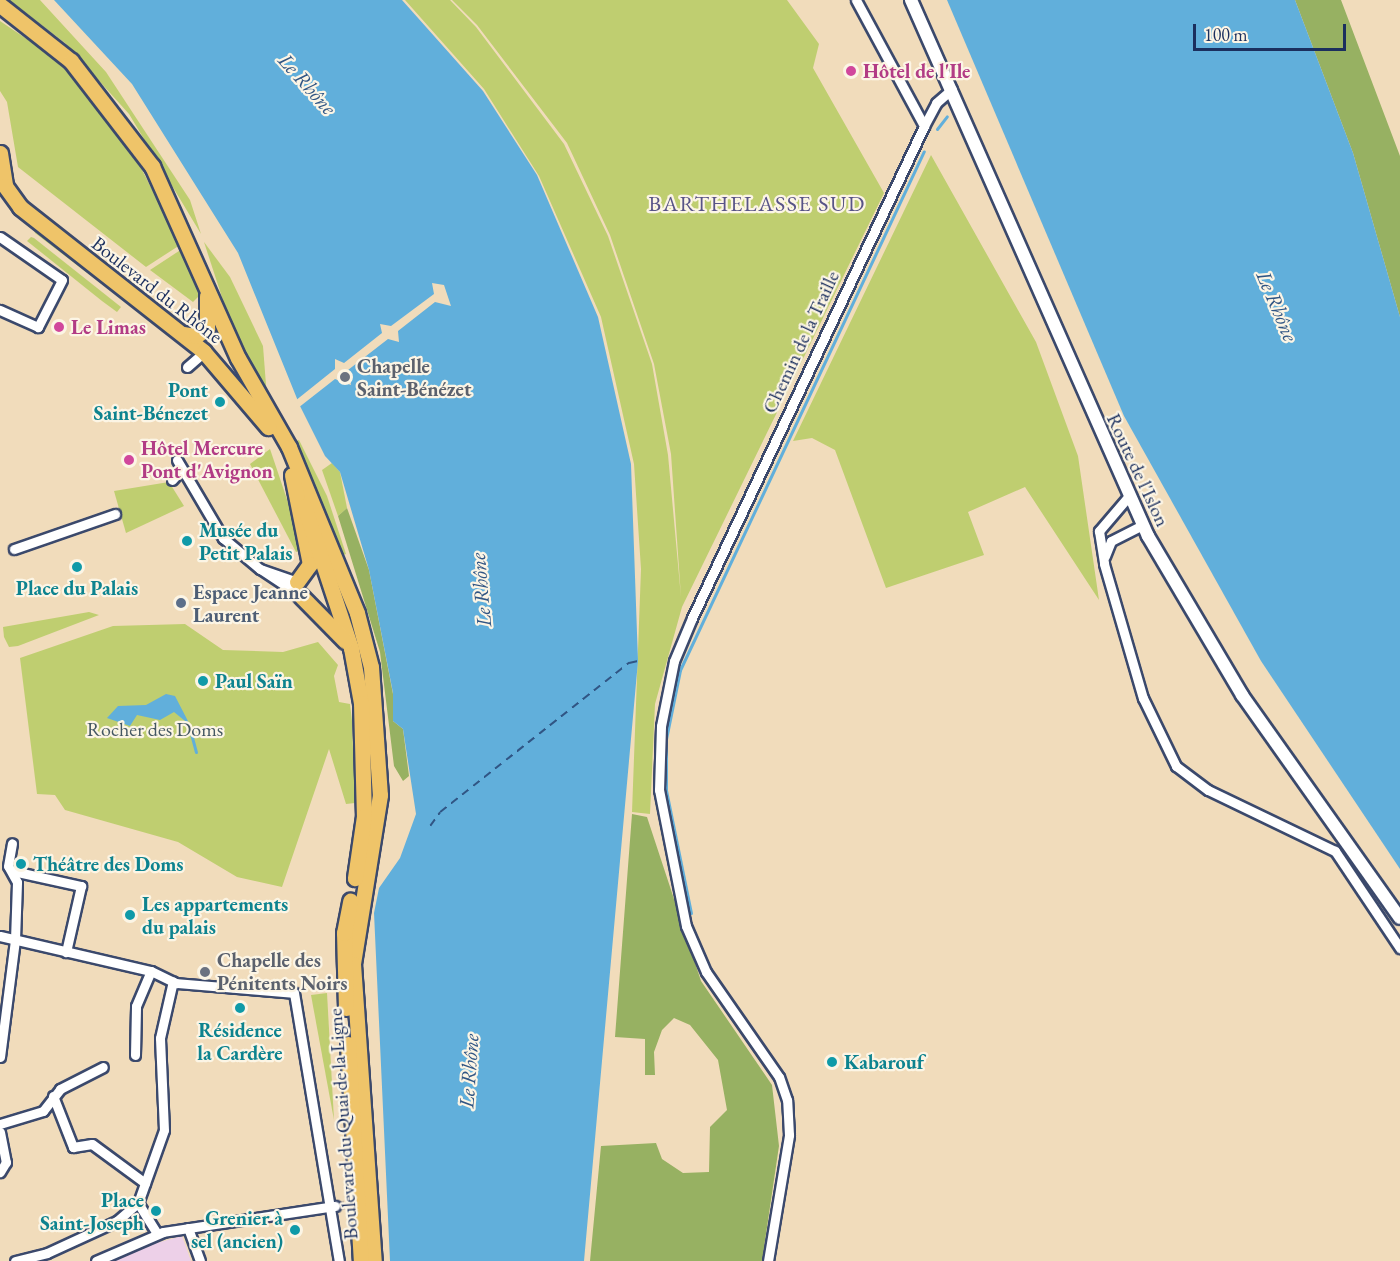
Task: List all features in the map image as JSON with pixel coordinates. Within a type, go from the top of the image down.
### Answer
[{"type":"main road","points":[[0,5],[72,61],[130,131],[167,193],[238,358],[277,433]]},
{"type":"main road","points":[[0,153],[4,193]]},
{"type":"main road","name":"Boulevard du Rhône","points":[[4,193],[204,351],[277,433]]},
{"type":"main road","points":[[202,271],[213,332],[204,351]]},
{"type":"main road","points":[[183,334],[204,332],[210,313]]},
{"type":"main road","name":"Boulevard du Quai de la Ligne","points":[[277,433],[351,648],[361,703],[365,782],[362,840],[343,942],[359,1203],[374,1261]]},
{"type":"main road","name":"Boulevard du Quai de la Ligne","points":[[277,433],[338,564],[357,613],[371,667],[380,795],[353,964],[361,1261]]},
{"type":"main road","points":[[292,475],[310,564],[299,589]]},
{"type":"main road","points":[[331,585],[338,564]]},
{"type":"main road","points":[[299,589],[331,585]]},
{"type":"main road","points":[[331,585],[357,613]]},
{"type":"main road","points":[[299,589],[351,648]]},
{"type":"street","points":[[856,0],[924,126]]},
{"type":"street","name":"Route de l'Islon","points":[[911,0],[952,89],[1128,497],[1242,695],[1400,918]]},
{"type":"street","name":"Chemin de la Traille","points":[[768,1261],[789,1135],[788,1100],[779,1077],[697,955],[682,910],[659,790],[666,693],[692,618],[924,126],[936,103],[952,89]]},
{"type":"street","points":[[0,237],[62,280],[38,327],[0,310]]},
{"type":"street","points":[[187,367],[204,351]]},
{"type":"street","points":[[177,460],[223,538],[260,568],[299,589]]},
{"type":"street","points":[[172,480],[181,470]]},
{"type":"street","points":[[1128,497],[1099,531],[1104,564],[1143,698],[1176,766],[1208,790],[1335,851],[1400,948]]},
{"type":"street","points":[[15,549],[115,514]]},
{"type":"street","points":[[1104,564],[1111,541],[1143,525]]},
{"type":"street","points":[[260,568],[299,589]]},
{"type":"street","points":[[12,843],[8,866],[13,872],[81,886],[66,952]]},
{"type":"street","points":[[0,1058],[15,940],[13,872]]},
{"type":"street","points":[[0,936],[151,971],[173,981],[294,993],[334,1207],[339,1261]]},
{"type":"street","points":[[135,1055],[136,1006],[151,971]]},
{"type":"street","points":[[15,1261],[47,1253],[101,1228],[138,1203],[164,1130],[159,1038],[173,981]]},
{"type":"street","points":[[0,1124],[43,1111],[52,1096],[103,1068]]},
{"type":"street","points":[[52,1096],[73,1147],[92,1144],[146,1183]]},
{"type":"street","points":[[0,1172],[6,1162],[1,1139]]},
{"type":"street","points":[[138,1203],[157,1234]]},
{"type":"street","points":[[96,1261],[157,1234],[334,1207]]},
{"type":"street","points":[[188,1228],[200,1261]]},
{"type":"shaded area","points":[[182,1236],[191,1261],[112,1261],[153,1244]]},
{"type":"green space","points":[[9,0],[40,0],[106,72],[190,200],[201,234],[129,114],[65,43]]},
{"type":"green space","points":[[405,0],[450,0],[476,27],[564,144],[608,236],[652,364],[668,455],[681,597],[671,454],[654,364],[610,235],[567,143],[477,25],[452,0],[787,0],[819,44],[813,68],[884,193],[682,607],[655,704],[650,814],[632,812],[641,569],[634,464],[601,317],[539,176],[484,89]]},
{"type":"green space","points":[[1295,0],[1341,0],[1400,156],[1400,317],[1353,153]]},
{"type":"green space","points":[[0,21],[52,56],[103,109],[132,150],[180,245],[146,267],[18,167],[7,102],[0,91]]},
{"type":"green space","points":[[931,155],[1036,342],[1078,456],[1099,600],[1025,487],[968,512],[984,555],[886,588],[835,450],[812,438],[793,441]]},
{"type":"green space","points":[[33,226],[122,296],[120,298],[35,233]]},
{"type":"green space","points":[[31,237],[121,307],[117,312],[27,241]]},
{"type":"green space","points":[[204,242],[230,277],[263,346],[267,398],[233,331]]},
{"type":"green space","points":[[182,249],[200,295],[193,302],[150,270]]},
{"type":"green space","points":[[299,440],[327,496],[346,554],[340,556],[293,443]]},
{"type":"green space","points":[[270,449],[298,532],[302,550],[296,552],[250,464]]},
{"type":"green space","points":[[332,463],[340,472],[347,508],[338,516],[322,470]]},
{"type":"green space","points":[[169,482],[184,506],[126,533],[114,491]]},
{"type":"green space","points":[[347,508],[369,570],[393,694],[393,721],[403,729],[409,776],[403,781],[394,766],[380,652],[338,516]]},
{"type":"green space","points":[[89,612],[99,615],[18,646],[9,647],[4,637],[3,627]]},
{"type":"green space","name":"Rocher des Doms","points":[[185,624],[223,650],[283,652],[318,642],[338,665],[334,676],[339,702],[350,704],[355,803],[346,804],[329,749],[282,887],[237,877],[178,842],[65,810],[55,795],[37,794],[20,658],[113,626]]},
{"type":"green space","points":[[632,814],[647,817],[701,981],[772,1085],[779,1146],[762,1261],[590,1261],[601,1146],[656,1143],[662,1159],[683,1173],[709,1172],[710,1127],[727,1110],[718,1060],[690,1025],[674,1018],[662,1030],[654,1052],[655,1075],[645,1075],[645,1039],[615,1037]]},
{"type":"green space","points":[[327,993],[334,1120],[311,995]]},
{"type":"water","name":"Le Rhône","points":[[54,0],[402,0],[483,91],[537,175],[598,317],[631,464],[638,661],[584,1261],[390,1261],[374,913],[379,888],[400,858],[416,814],[403,729],[393,721],[393,693],[369,570],[340,472],[325,456],[300,406],[238,253],[132,84]]},
{"type":"water","name":"Le Rhône","points":[[947,0],[1295,0],[1353,153],[1400,317],[1400,869],[1261,661],[1124,416]]},
{"type":"water","points":[[166,694],[175,696],[190,725],[174,712],[160,720],[137,715],[130,726],[107,718],[118,706],[146,705]]},
{"type":"pier","name":"Pont Saint-Bénezet","points":[[432,283],[444,285],[451,306],[435,302],[398,331],[399,342],[388,339],[348,370],[351,385],[335,379],[298,408],[295,401],[335,369],[335,359],[344,363],[382,333],[380,324],[391,326],[434,294]]},
{"type":"waterway","points":[[937,129],[947,116]]},
{"type":"waterway","points":[[691,913],[666,790],[666,739],[680,670],[924,151]]},
{"type":"waterway","points":[[189,726],[196,752]]},
{"type":"ferry route","points":[[430,826],[440,812],[629,663],[638,661]]},
{"type":"tunnel","points":[[336,1206],[349,1204]]},
{"type":"place","name":"Hôtel de l'Ile","points":[[851,71]]},
{"type":"place","name":"Le Limas","points":[[59,327]]},
{"type":"place","name":"Chapelle Saint-Bénézet","points":[[345,377]]},
{"type":"place","name":"Pont Saint-Bénezet","points":[[220,402]]},
{"type":"place","name":"Hôtel Mercure Pont d'Avignon","points":[[129,460]]},
{"type":"place","name":"Musée du Petit Palais","points":[[187,541]]},
{"type":"place","name":"Place du Palais","points":[[77,567]]},
{"type":"place","name":"Espace Jeanne Laurent","points":[[181,603]]},
{"type":"place","name":"Paul Saïn","points":[[203,681]]},
{"type":"place","name":"Théâtre des Doms","points":[[21,864]]},
{"type":"place","name":"Les appartements du palais","points":[[130,915]]},
{"type":"place","name":"Chapelle des Pénitents Noirs","points":[[205,972]]},
{"type":"place","name":"Résidence la Cardère","points":[[240,1008]]},
{"type":"place","name":"Kabarouf","points":[[832,1062]]},
{"type":"place","name":"Place Saint-Joseph","points":[[156,1211]]},
{"type":"place","name":"Grenier à sel (ancien)","points":[[295,1230]]},
{"type":"district","name":"BARTHELASSE SUD","points":[[757,204]]}]
